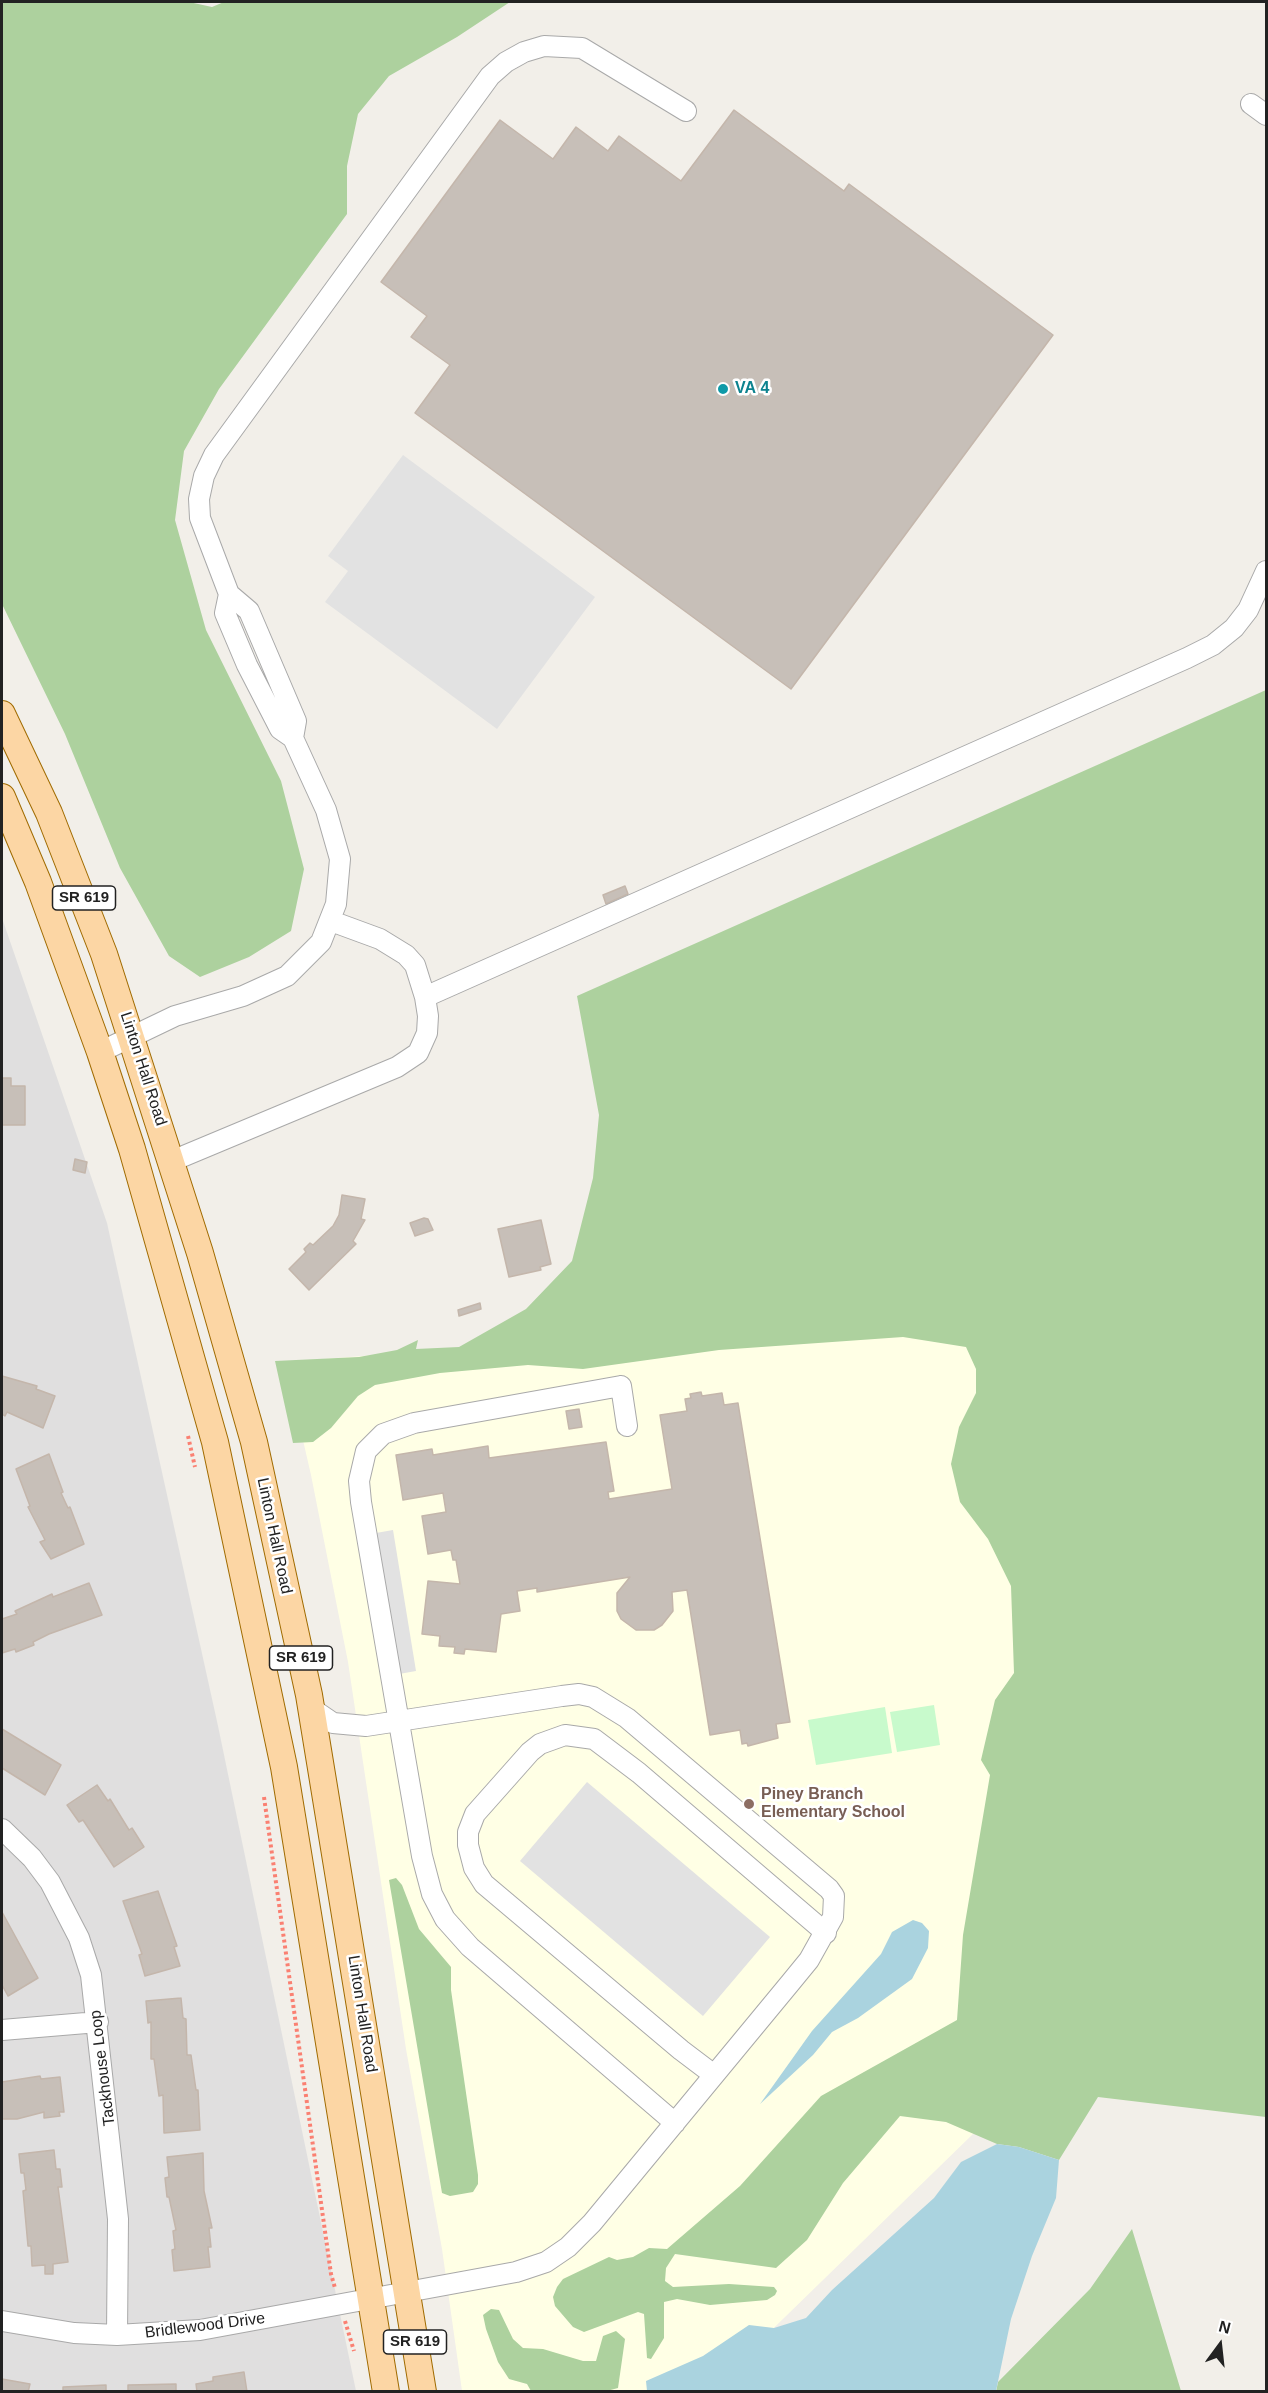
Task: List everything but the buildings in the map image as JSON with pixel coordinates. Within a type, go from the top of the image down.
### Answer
[{"type":"main road","name":"Linton Hall Road","points":[[2,714],[49,813],[81,890],[133,1037],[172,1161],[254,1442],[311,1708],[423,2391]]},
{"type":"main road","name":"SR 619","points":[[2,797],[39,882],[100,1052],[132,1149],[215,1442],[284,1767],[386,2391]]},
{"type":"street","points":[[100,1052],[175,1016],[243,996],[287,976],[321,942],[336,904],[340,859],[326,810],[293,738],[296,721],[245,605],[229,594],[200,518],[199,499],[204,476],[214,455],[490,76],[506,62],[524,52],[544,46],[582,48],[686,111]]},
{"type":"street","points":[[425,997],[1213,645],[1234,628],[1248,610],[1266,571]]},
{"type":"street","points":[[172,1161],[409,1061],[418,1053],[427,1033],[425,997],[415,965],[406,955],[362,930],[331,921]]},
{"type":"street","points":[[627,1426],[621,1386],[414,1423],[383,1434],[373,1442],[363,1462],[359,1480],[398,1723],[422,1857],[432,1894],[445,1919],[470,1947],[675,2123]]},
{"type":"street","name":"Bridlewood Drive","points":[[2,2321],[74,2333],[117,2335],[200,2330],[516,2272],[546,2262],[561,2252],[592,2223],[809,1960],[826,1933],[835,1905],[834,1896],[829,1889],[627,1718],[602,1701],[579,1694],[366,1726],[339,1724],[321,1717],[311,1708]]},
{"type":"street","points":[[714,2075],[484,1884],[474,1868],[468,1845],[468,1832],[475,1814],[530,1752],[540,1744],[565,1735],[594,1739],[639,1773],[826,1933]]},
{"type":"street","name":"Tackhouse Loop","points":[[2,1829],[32,1858],[66,1909],[91,1975],[118,2219],[117,2335]]},
{"type":"street","points":[[2,2030],[98,2022]]},
{"type":"path","points":[[186,1428],[197,1475]]},
{"type":"path","points":[[263,1789],[330,2274]]},
{"type":"shaded area","points":[[403,455],[595,597],[497,729],[325,602],[348,571],[328,556]]},
{"type":"shaded area","points":[[2,918],[107,1223],[218,1726],[356,2391],[2,2391]]},
{"type":"shaded area","name":"Piney Branch Elementary School","points":[[1266,1286],[1049,2060],[709,2391],[462,2391],[442,2249],[406,2049],[348,1662],[311,1475],[285,1362]]},
{"type":"shaded area","points":[[393,1530],[416,1671],[399,1674],[376,1533]]},
{"type":"shaded area","points":[[587,1782],[770,1937],[703,2016],[520,1861]]},
{"type":"green space","points":[[2,2],[189,2],[212,7],[224,2],[510,2],[457,37],[389,76],[358,114],[347,166],[347,214],[219,389],[184,451],[175,520],[206,630],[281,781],[304,869],[291,931],[249,957],[200,977],[169,956],[120,868],[65,734],[2,604]]},
{"type":"green space","points":[[1266,690],[1266,2117],[1098,2097],[1059,2160],[1019,2147],[997,2144],[946,2122],[900,2116],[843,2183],[807,2240],[776,2268],[675,2254],[666,2268],[665,2281],[673,2287],[729,2284],[774,2287],[777,2291],[767,2300],[710,2305],[677,2299],[664,2302],[664,2338],[651,2359],[647,2358],[644,2314],[638,2312],[584,2332],[573,2327],[555,2306],[553,2297],[563,2279],[609,2257],[617,2260],[633,2257],[649,2248],[667,2249],[740,2186],[821,2096],[957,2020],[963,1935],[990,1775],[981,1760],[995,1700],[1014,1673],[1011,1586],[988,1539],[960,1502],[951,1464],[959,1427],[976,1393],[976,1369],[966,1347],[903,1337],[719,1350],[583,1369],[528,1365],[440,1373],[375,1385],[358,1396],[331,1428],[313,1442],[293,1443],[275,1361],[359,1357],[397,1350],[418,1340],[416,1349],[459,1347],[526,1309],[572,1261],[593,1178],[599,1115],[577,996]]},
{"type":"green space","points":[[934,1705],[940,1745],[897,1752],[890,1712]]},
{"type":"green space","points":[[885,1707],[892,1753],[816,1765],[808,1720]]},
{"type":"green space","points":[[396,1878],[402,1885],[419,1929],[451,1967],[451,1990],[478,2175],[478,2184],[473,2192],[450,2196],[442,2193],[389,1880]]},
{"type":"green space","points":[[1132,2229],[1181,2391],[996,2392],[998,2382],[1090,2289]]},
{"type":"green space","points":[[491,2309],[499,2310],[513,2339],[523,2348],[543,2349],[583,2361],[596,2361],[603,2336],[616,2331],[625,2339],[618,2388],[603,2392],[531,2391],[527,2384],[509,2379],[498,2362],[486,2329],[483,2315]]},
{"type":"water","points":[[913,1920],[922,1923],[929,1931],[928,1948],[912,1979],[858,2018],[832,2032],[813,2055],[760,2104],[812,2031],[881,1954],[892,1932]]},
{"type":"water","points":[[997,2144],[1019,2147],[1059,2160],[1056,2198],[1032,2256],[1011,2319],[996,2391],[647,2391],[646,2381],[703,2356],[749,2325],[774,2328],[806,2318],[832,2290],[934,2198],[961,2162]]},
{"type":"place","name":"VA 4","points":[[723,389]]},
{"type":"place","name":"Piney Branch Elementary School","points":[[749,1804]]}]
